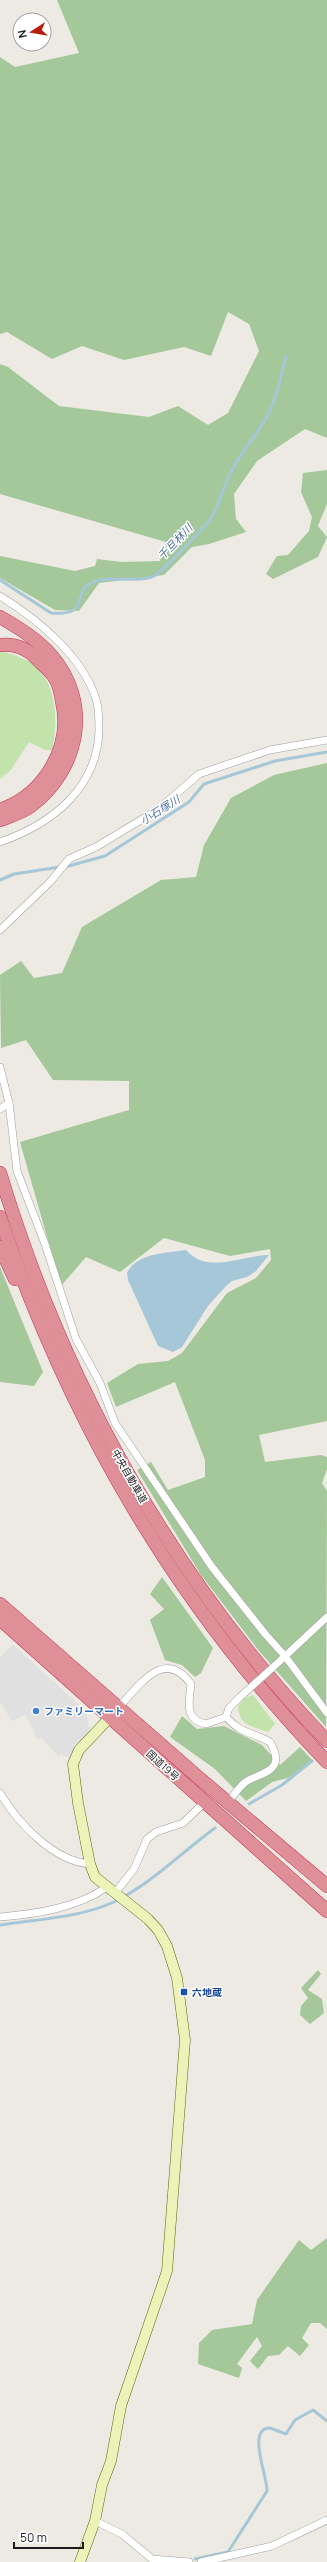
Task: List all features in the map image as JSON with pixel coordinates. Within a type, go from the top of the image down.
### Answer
[{"type":"highway","points":[[0,617],[38,641],[53,657],[69,688],[76,714],[75,738],[70,759],[58,779],[30,807],[0,820]]},
{"type":"highway","points":[[0,645],[20,647],[32,653],[54,676],[65,712],[65,730],[52,768],[40,785],[27,796],[0,810]]},
{"type":"highway","name":"中央自動車道","points":[[0,1173],[16,1227],[59,1340],[119,1458],[153,1518],[220,1616],[327,1741]]},
{"type":"highway","name":"中央自動車道","points":[[0,1217],[38,1321],[106,1464],[161,1557],[211,1627],[271,1702],[327,1762]]},
{"type":"highway","points":[[0,1247],[5,1261],[38,1321]]},
{"type":"highway","name":"国道19号","points":[[0,1604],[228,1803],[327,1886]]},
{"type":"highway","name":"国道19号","points":[[0,1619],[327,1911]]},
{"type":"highway","points":[[0,1624],[20,1637]]},
{"type":"street","points":[[0,596],[31,618],[78,663],[96,697],[99,714],[96,757],[71,800],[36,828],[0,842]]},
{"type":"street","points":[[0,930],[60,871],[69,859],[96,847],[159,809],[199,774],[270,750],[327,740]]},
{"type":"street","points":[[0,1067],[10,1103],[17,1171],[45,1244],[76,1339],[100,1383],[115,1423],[212,1567],[327,1712]]},
{"type":"street","points":[[0,1109],[10,1103]]},
{"type":"street","points":[[226,1717],[229,1708],[240,1697],[327,1617]]},
{"type":"street","points":[[80,2562],[95,2520],[102,2485],[116,2440],[121,2406],[167,2271],[185,2040],[181,1998],[167,1946],[158,1930],[126,1901],[95,1877],[90,1864],[78,1803],[74,1764],[79,1750],[150,1675],[159,1669],[173,1668],[184,1674],[191,1684],[188,1708],[195,1720],[206,1724],[226,1717]]},
{"type":"street","points":[[226,1717],[234,1727],[245,1733],[270,1742],[274,1751],[275,1763],[270,1772],[242,1785],[228,1803]]},
{"type":"street","points":[[0,1793],[11,1812],[54,1849],[80,1863],[90,1864]]},
{"type":"street","points":[[0,1917],[31,1914],[113,1891],[134,1869],[148,1839],[156,1832],[183,1823],[205,1802]]},
{"type":"street","points":[[95,2520],[122,2534],[152,2559],[189,2562]]},
{"type":"street","points":[[201,2562],[272,2546],[327,2520]]},
{"type":"green space","points":[[57,0],[327,0],[327,438],[305,429],[257,461],[234,494],[236,519],[246,532],[209,544],[192,547],[164,575],[99,583],[79,611],[55,610],[0,578],[0,556],[75,571],[95,566],[97,559],[122,562],[160,561],[166,542],[0,494],[0,364],[8,367],[59,406],[149,417],[178,406],[208,425],[228,413],[259,351],[249,324],[228,312],[211,356],[184,347],[124,360],[82,346],[52,359],[7,332],[0,334],[0,57],[15,67],[79,53]]},
{"type":"green space","points":[[327,470],[327,504],[318,526],[327,537],[318,557],[273,579],[266,574],[277,556],[288,555],[309,531],[312,517],[301,492],[303,473]]},
{"type":"green space","points":[[0,651],[26,660],[39,669],[45,677],[53,697],[55,729],[52,750],[45,750],[29,742],[10,771],[0,779]]},
{"type":"green space","points":[[327,763],[327,1421],[259,1435],[265,1462],[321,1455],[327,1457],[327,1469],[322,1483],[327,1491],[326,1727],[259,1651],[201,1575],[137,1470],[151,1462],[168,1490],[205,1477],[205,1460],[175,1382],[116,1407],[107,1383],[138,1364],[168,1361],[182,1353],[227,1293],[256,1278],[271,1260],[270,1249],[230,1256],[164,1238],[120,1272],[86,1257],[61,1286],[20,1142],[129,1110],[129,1081],[53,1080],[26,1040],[1,1048],[0,975],[21,961],[34,978],[62,973],[82,927],[161,880],[196,877],[204,845],[231,798],[274,775]]},
{"type":"green space","points":[[0,1267],[43,1372],[34,1386],[0,1382]]},
{"type":"green space","points":[[162,1577],[213,1648],[201,1673],[195,1677],[182,1665],[165,1660],[150,1620],[164,1609],[150,1594]]},
{"type":"green space","points":[[253,1695],[275,1724],[268,1732],[247,1724],[241,1718],[238,1706],[245,1698]]},
{"type":"green space","points":[[182,1716],[197,1729],[224,1726],[262,1745],[280,1765],[300,1747],[313,1761],[288,1778],[272,1782],[246,1801],[215,1769],[170,1737]]},
{"type":"green space","points":[[318,1970],[321,1974],[308,1990],[322,1999],[324,2013],[310,2024],[300,2015],[301,2006],[308,1998],[301,1988]]},
{"type":"green space","points":[[327,2238],[327,2329],[320,2323],[311,2323],[302,2338],[309,2345],[300,2356],[288,2346],[279,2355],[268,2356],[258,2369],[250,2361],[262,2346],[257,2337],[237,2364],[242,2368],[239,2378],[198,2364],[199,2343],[212,2330],[252,2324],[257,2300],[299,2240],[311,2250]]},
{"type":"shaded area","points":[[13,1645],[86,1711],[90,1730],[75,1746],[71,1759],[61,1754],[59,1757],[41,1737],[38,1740],[25,1714],[12,1721],[0,1702],[0,1657]]},
{"type":"water","points":[[186,1250],[195,1257],[204,1261],[215,1263],[269,1255],[256,1271],[247,1277],[232,1281],[226,1286],[208,1306],[182,1347],[173,1352],[158,1346],[128,1280],[127,1273],[131,1266],[137,1261],[161,1253]]},
{"type":"waterway","name":"千旦林川","points":[[0,580],[51,613],[64,613],[72,611],[79,603],[85,587],[98,580],[138,579],[154,576],[158,573],[183,549],[211,518],[233,468],[265,420],[277,392],[286,356]]},
{"type":"waterway","name":"小石塚川","points":[[65,867],[105,856],[189,802],[204,784],[275,761],[327,752]]},
{"type":"waterway","name":"小石塚川","points":[[0,880],[14,874],[60,867]]},
{"type":"waterway","points":[[249,1804],[282,1785],[312,1761]]},
{"type":"waterway","points":[[0,1925],[87,1912],[114,1902],[128,1895],[154,1877],[215,1828]]},
{"type":"waterway","points":[[195,2559],[228,2552],[267,2491],[259,2445],[260,2436],[263,2430],[270,2428],[286,2434],[295,2420],[313,2410],[327,2421]]},
{"type":"place","name":"ファミリーマート","points":[[36,1711]]},
{"type":"place","name":"六地蔵","points":[[184,1992]]}]
